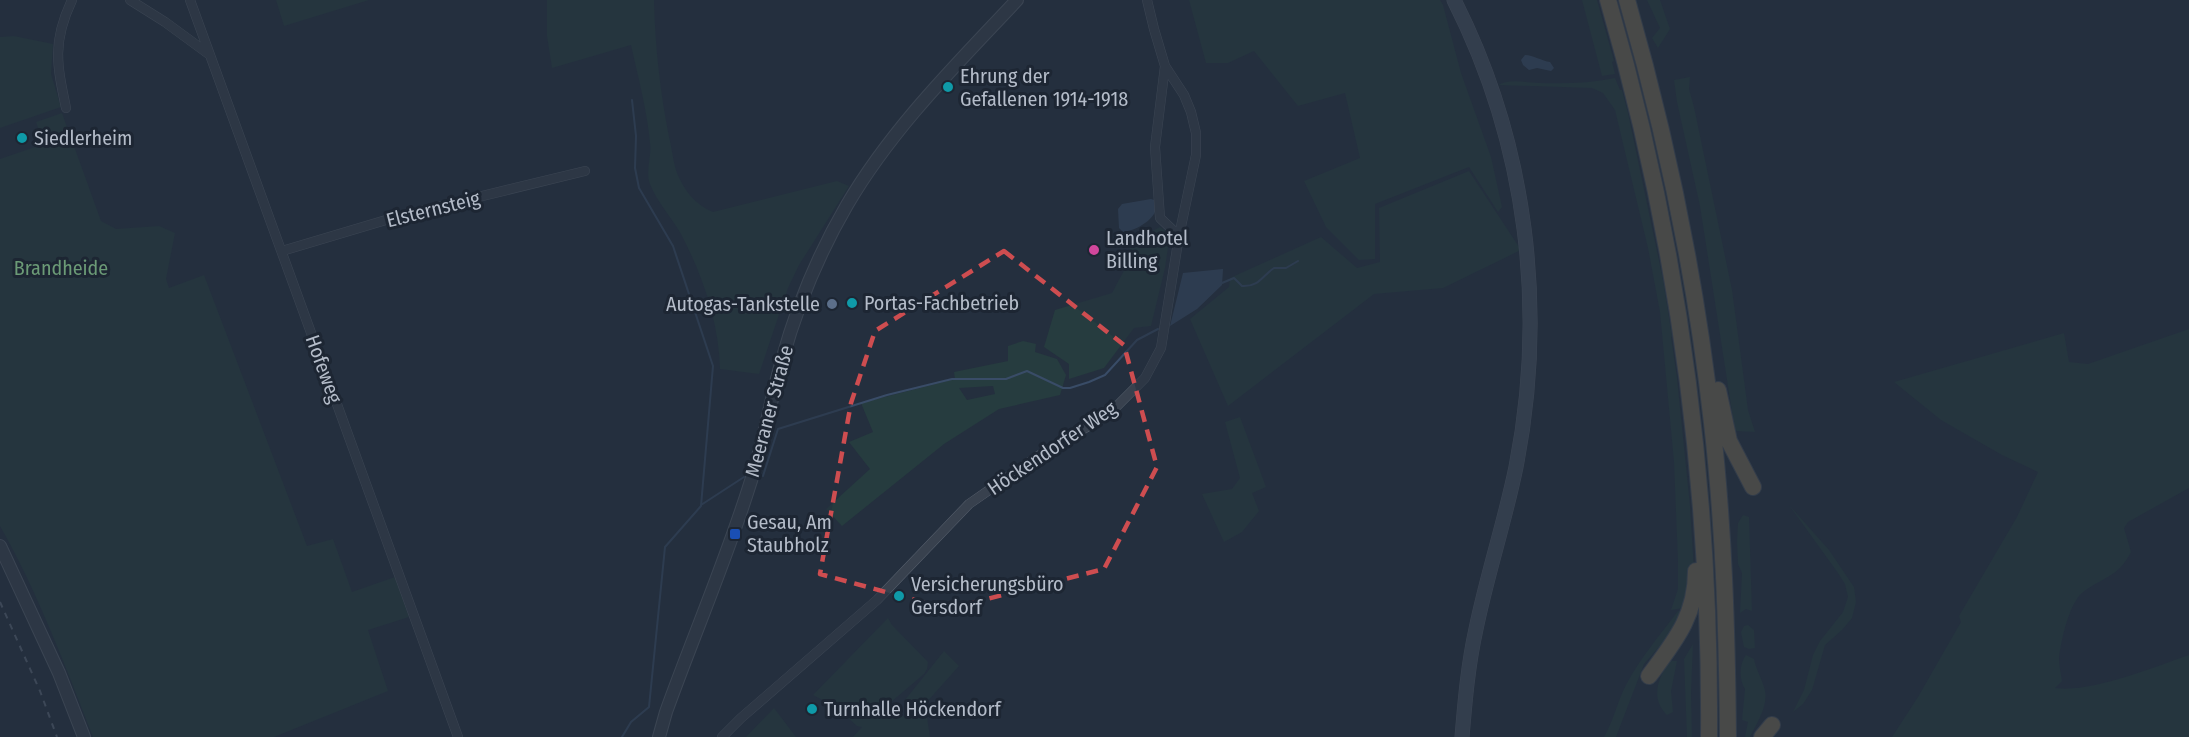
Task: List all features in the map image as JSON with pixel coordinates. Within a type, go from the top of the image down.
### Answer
[{"type":"highway","points":[[1608,0],[1633,87],[1677,297],[1692,408],[1703,528],[1708,613],[1709,737]]},
{"type":"highway","points":[[1627,0],[1649,78],[1682,223],[1704,356],[1713,425],[1722,541],[1728,737]]},
{"type":"highway","points":[[1704,356],[1716,379],[1729,441],[1753,487]]},
{"type":"highway","points":[[1649,676],[1685,624],[1693,603],[1696,561],[1703,528]]},
{"type":"main road","points":[[1454,0],[1483,67],[1502,121],[1519,188],[1531,298],[1531,341],[1524,424],[1506,508],[1475,631],[1462,737]]},
{"type":"street","points":[[66,108],[58,68],[57,45],[63,21],[72,0]]},
{"type":"street","points":[[130,0],[211,55]]},
{"type":"street","name":"Hofeweg","points":[[190,0],[458,737]]},
{"type":"street","name":"Meeraner Straße","points":[[659,737],[666,712],[750,485],[782,359],[803,297],[819,259],[846,207],[887,144],[922,102],[1017,0]]},
{"type":"street","name":"Höckendorfer Weg","points":[[723,737],[741,718],[877,600],[969,504],[1038,456],[1109,414],[1145,378],[1161,348],[1179,236],[1196,155],[1196,133],[1184,95],[1165,66],[1147,0]]},
{"type":"street","points":[[1165,66],[1155,147],[1160,218],[1179,236]]},
{"type":"street","name":"Elsternsteig","points":[[282,251],[396,217],[585,171]]},
{"type":"street","points":[[0,546],[59,673],[84,737]]},
{"type":"highlighted area","points":[[1004,251],[1124,345],[1157,467],[1104,569],[948,609],[820,574],[851,403],[875,331]]},
{"type":"green space","points":[[276,0],[369,0],[284,26]]},
{"type":"green space","points":[[547,0],[654,0],[661,86],[674,164],[687,191],[707,209],[713,212],[837,181],[849,186],[799,265],[788,288],[759,374],[720,369],[717,334],[703,283],[681,234],[650,184],[649,131],[631,45],[552,68],[547,36]]},
{"type":"green space","points":[[1189,0],[1440,0],[1461,73],[1491,157],[1502,207],[1498,212],[1469,167],[1375,204],[1375,259],[1359,260],[1326,227],[1304,181],[1360,158],[1345,93],[1298,106],[1254,51],[1228,63],[1206,63]]},
{"type":"green space","points":[[1582,0],[1597,0],[1614,61],[1612,62],[1615,74],[1602,76]]},
{"type":"green space","points":[[1647,0],[1660,0],[1670,29],[1658,48],[1652,38],[1660,28]]},
{"type":"green space","points":[[14,36],[53,44],[51,74],[61,107],[0,128],[0,37]]},
{"type":"green space","points":[[1690,77],[1689,89],[1732,290],[1748,410],[1755,432],[1735,431],[1700,206],[1674,80]]},
{"type":"green space","points":[[1615,78],[1622,90],[1628,113],[1663,280],[1677,378],[1694,570],[1689,607],[1671,610],[1678,589],[1678,562],[1674,462],[1660,312],[1648,248],[1615,110],[1603,93],[1592,88],[1498,85],[1513,81],[1568,83]]},
{"type":"green space","points":[[62,113],[69,133],[43,142],[36,122]]},
{"type":"green space","name":"Brandheide","points":[[70,135],[101,221],[116,229],[159,226],[175,233],[166,279],[169,288],[204,275],[307,546],[333,539],[352,592],[395,577],[409,617],[368,630],[388,691],[274,737],[93,737],[39,603],[0,526],[0,159]]},
{"type":"green space","points":[[1469,171],[1521,250],[1443,288],[1374,294],[1228,406],[1190,319],[1229,287],[1230,278],[1321,237],[1357,268],[1380,262],[1379,208]]},
{"type":"green space","points":[[1160,227],[1170,234],[1165,268],[1151,326],[1134,328],[1104,368],[1069,379],[1069,364],[1044,347],[1055,310],[1112,293],[1128,263],[1130,243]]},
{"type":"green space","points":[[2189,329],[2189,488],[2128,522],[2124,528],[2131,552],[2126,561],[2115,572],[2077,598],[2066,623],[2060,651],[2062,681],[2055,688],[2070,689],[2104,683],[2189,655],[2189,737],[1892,737],[1961,622],[1959,616],[2017,517],[2038,472],[2002,455],[1941,420],[1894,382],[2064,333],[2069,362],[2088,364]]},
{"type":"green space","points":[[1023,341],[1036,344],[1035,352],[1057,359],[1066,375],[1060,395],[999,409],[944,444],[842,526],[826,509],[870,469],[849,442],[873,432],[861,403],[955,379],[954,372],[1008,361],[1008,346]],"holes":[[[993,386],[995,394],[967,400],[959,388]]]},
{"type":"green space","points":[[1240,417],[1266,487],[1252,493],[1259,511],[1242,532],[1224,542],[1202,494],[1232,489],[1240,478],[1225,422]]},
{"type":"green space","points":[[1789,505],[1829,550],[1854,587],[1856,602],[1852,618],[1825,645],[1812,690],[1803,704],[1793,712],[1804,690],[1813,655],[1820,641],[1843,612],[1848,597],[1845,584],[1838,573]]},
{"type":"green space","points":[[1743,515],[1749,517],[1752,611],[1746,609],[1740,613],[1742,573],[1738,564],[1737,541],[1738,523]]},
{"type":"green space","points":[[1678,611],[1683,612],[1667,638],[1644,664],[1616,737],[1604,737],[1632,675]]},
{"type":"green space","points":[[888,618],[928,662],[924,674],[891,702],[905,718],[905,700],[944,651],[959,666],[925,704],[930,737],[853,737],[862,727],[857,726],[836,707],[813,695]]},
{"type":"green space","points":[[1748,625],[1754,630],[1755,648],[1744,647],[1741,632],[1744,626]]},
{"type":"green space","points":[[1693,644],[1692,737],[1687,737],[1684,659]]},
{"type":"green space","points":[[1746,655],[1754,659],[1765,693],[1762,713],[1750,737],[1745,737],[1748,722],[1742,720],[1745,689],[1741,672]]},
{"type":"green space","points":[[1669,661],[1677,661],[1671,691],[1673,712],[1667,715],[1657,695],[1659,682]]},
{"type":"green space","points":[[774,708],[796,737],[746,737]]},
{"type":"water","points":[[1525,55],[1550,62],[1554,68],[1551,71],[1537,68],[1529,70],[1521,60]]},
{"type":"water","points":[[1151,199],[1157,201],[1157,207],[1151,218],[1135,229],[1123,232],[1119,228],[1118,209],[1122,204]]},
{"type":"water","points":[[1223,269],[1222,285],[1197,309],[1170,326],[1183,273]]},
{"type":"waterway","points":[[622,737],[631,722],[649,707],[665,547],[701,506],[713,366],[673,246],[639,188],[635,168],[636,136],[632,100]]},
{"type":"waterway","points":[[1222,283],[1234,278],[1242,286],[1252,285],[1274,268],[1286,268],[1298,261]]},
{"type":"waterway","points":[[763,476],[778,429],[887,395],[952,379],[1006,379],[1027,371],[1063,388],[1070,388],[1105,375],[1137,340],[1158,329]]},
{"type":"waterway","points":[[701,505],[744,477]]},
{"type":"railway","points":[[0,602],[40,691],[57,737]]},
{"type":"place","name":"Ehrung der Gefallenen 1914-1918","points":[[948,87]]},
{"type":"place","name":"Siedlerheim","points":[[22,138]]},
{"type":"place","name":"Landhotel Billing","points":[[1094,250]]},
{"type":"place","name":"Portas-Fachbetrieb","points":[[852,303]]},
{"type":"place","name":"Autogas-Tankstelle","points":[[832,304]]},
{"type":"place","name":"Gesau, Am Staubholz","points":[[735,534]]},
{"type":"place","name":"Versicherungsbüro Gersdorf","points":[[899,596]]},
{"type":"place","name":"Turnhalle Höckendorf","points":[[812,709]]}]
